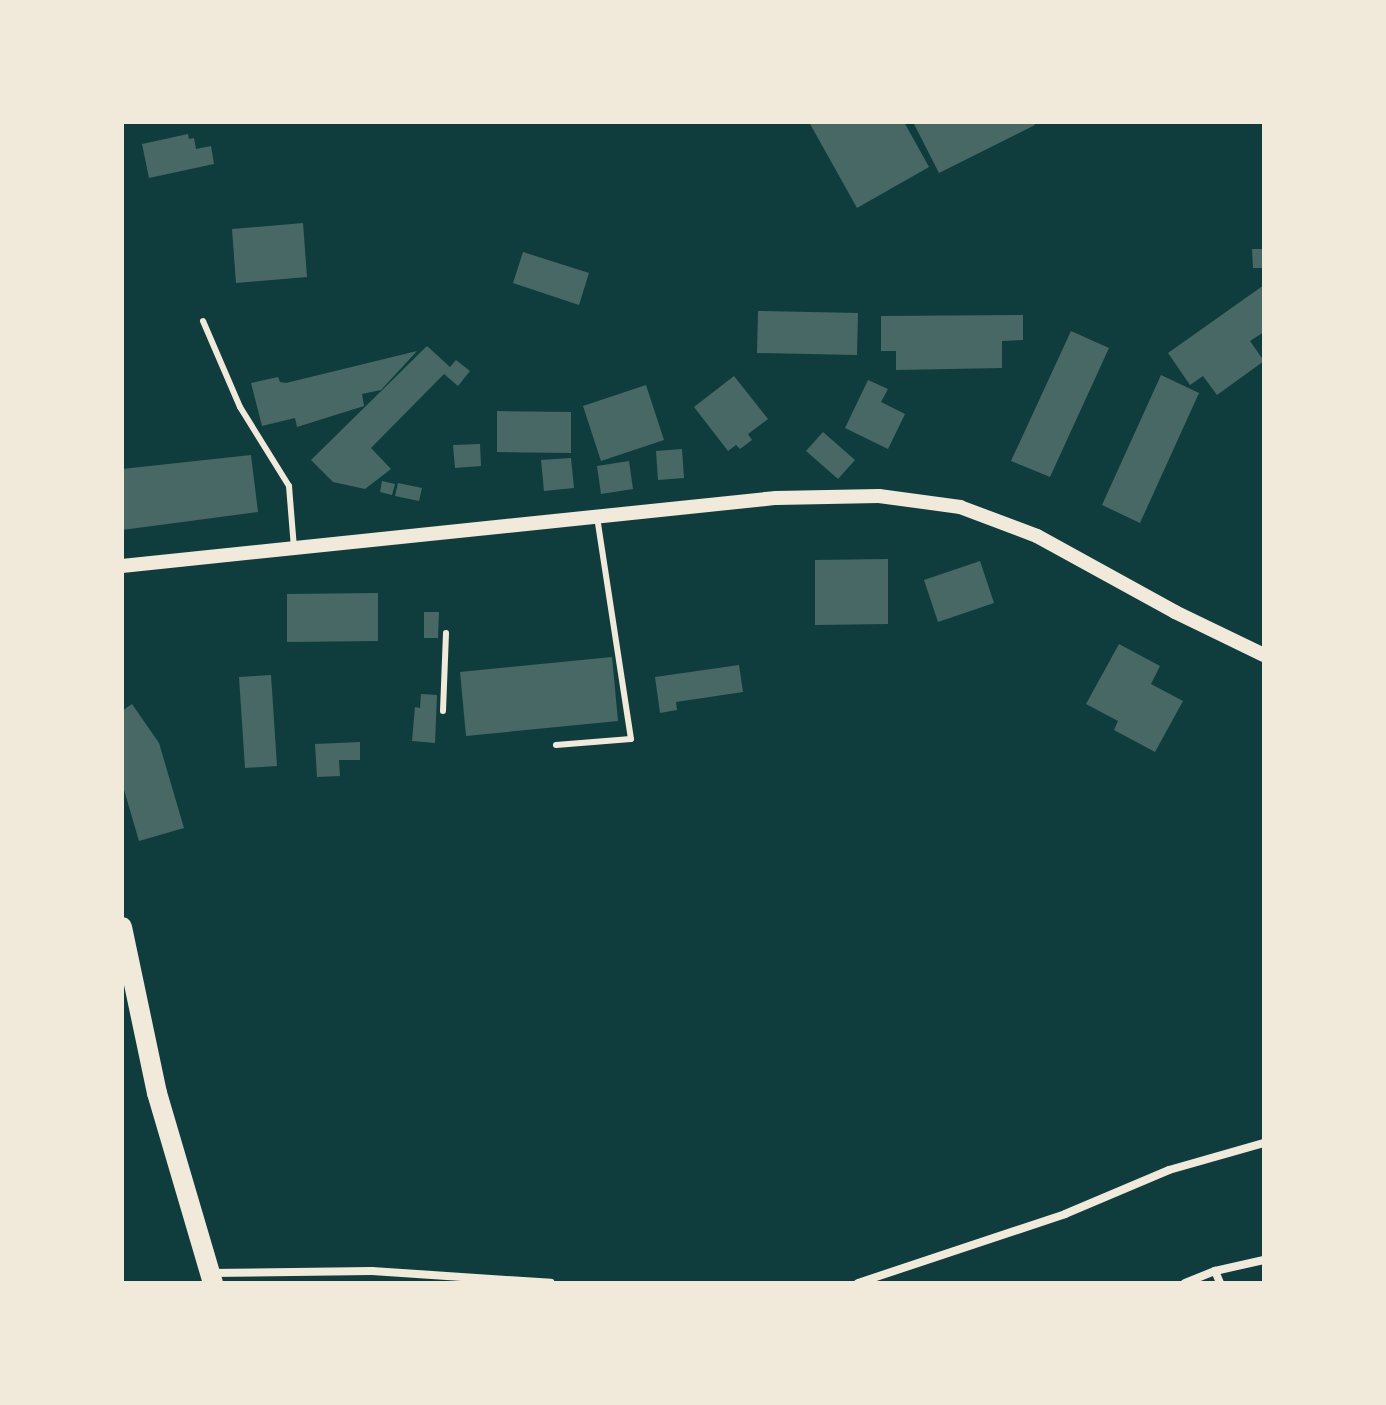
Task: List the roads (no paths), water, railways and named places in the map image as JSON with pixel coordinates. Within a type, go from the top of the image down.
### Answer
[{"type":"main road","points":[[122,927],[157,1093],[211,1278]]},
{"type":"street","points":[[122,566],[791,498],[879,496],[960,507],[1037,536],[1175,612],[1264,655]]},
{"type":"street","points":[[858,1283],[1065,1214],[1169,1170],[1264,1143]]},
{"type":"street","points":[[1185,1283],[1215,1271],[1264,1260]]},
{"type":"street","points":[[211,1278],[372,1271],[551,1283]]},
{"type":"street","points":[[1215,1271],[1220,1283]]},
{"type":"lane","points":[[203,321],[240,407],[289,486],[295,550]]},
{"type":"lane","points":[[556,745],[631,739],[597,516]]},
{"type":"lane","points":[[443,711],[446,633]]}]
